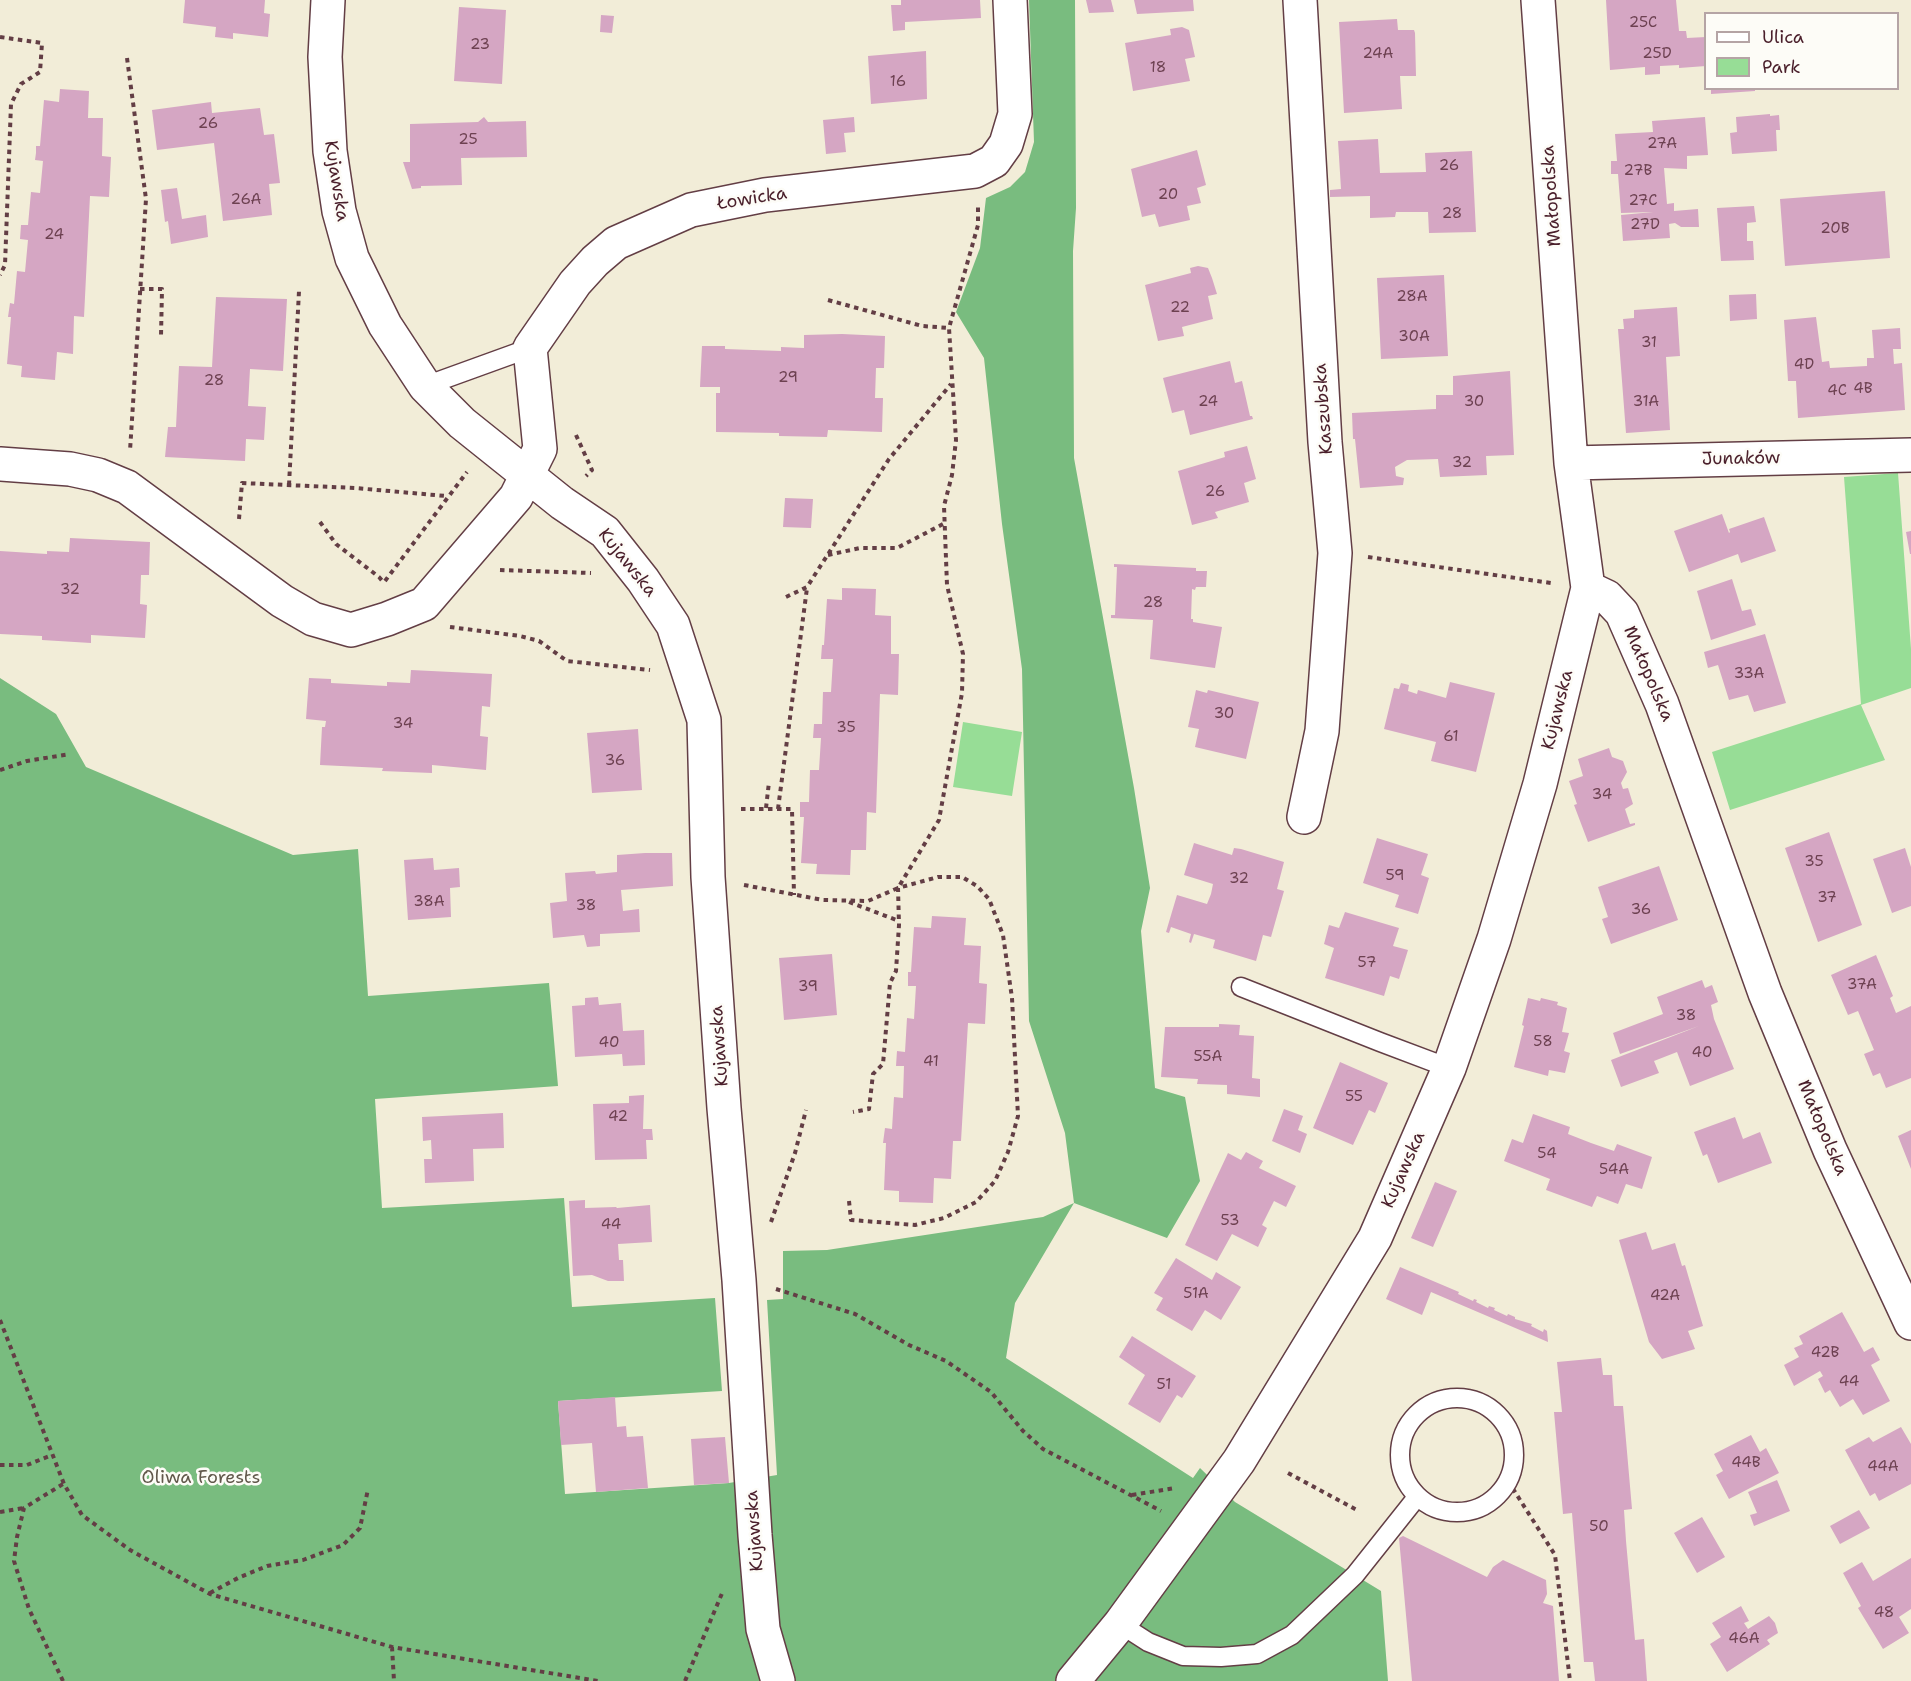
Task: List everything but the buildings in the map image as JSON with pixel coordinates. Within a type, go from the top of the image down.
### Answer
[{"type":"street","name":"Kujawska","points":[[328,0],[325,57],[330,151],[339,211],[352,258],[385,325],[425,386],[462,423],[562,503],[605,532],[643,580],[673,625],[704,720],[708,877],[739,1280],[753,1510],[763,1629],[778,1681]]},
{"type":"street","name":"Łowicka","points":[[530,348],[575,283],[595,261],[616,243],[690,210],[765,195],[975,171],[994,161],[1006,144],[1015,114],[1010,0]]},
{"type":"street","name":"Kaszubska","points":[[1300,0],[1325,442],[1335,553],[1322,731],[1304,817]]},
{"type":"street","name":"Małopolska","points":[[1538,0],[1571,463],[1588,588],[1606,597],[1622,613],[1627,623],[1662,704],[1765,993],[1830,1150],[1911,1323]]},
{"type":"street","points":[[0,464],[70,469],[98,475],[127,487],[282,602],[313,619],[351,630],[424,604],[516,497],[540,449],[530,348]]},
{"type":"street","name":"Junaków","points":[[1571,463],[1911,455]]},
{"type":"street","name":"Kujawska","points":[[1073,1681],[1120,1624],[1239,1461],[1374,1238],[1449,1068],[1494,939],[1540,784],[1588,588]]},
{"type":"lane","points":[[425,386],[530,348]]},
{"type":"lane","points":[[1241,987],[1449,1068]]},
{"type":"lane","points":[[1457,1397],[1476,1400],[1493,1410],[1506,1424],[1513,1443],[1514,1462],[1508,1481],[1498,1496],[1484,1506],[1467,1512],[1449,1512],[1432,1507],[1417,1497],[1406,1481],[1400,1462],[1400,1443],[1408,1424],[1420,1410],[1438,1400],[1457,1397]]},
{"type":"lane","points":[[1120,1624],[1148,1642],[1183,1656],[1221,1657],[1257,1654],[1292,1635],[1355,1575],[1417,1497]]},
{"type":"path","points":[[0,37],[42,43],[40,72],[21,84],[11,104],[5,265],[0,275]]},
{"type":"path","points":[[127,487],[146,199],[128,58]]},
{"type":"path","points":[[853,1112],[869,1109],[873,1074],[883,1064],[890,983],[896,971],[898,888],[939,819],[962,693],[963,654],[947,585],[944,506],[952,475],[956,440],[949,328],[978,225],[975,171]]},
{"type":"path","points":[[140,289],[162,289],[160,336]]},
{"type":"path","points":[[289,485],[299,291]]},
{"type":"path","points":[[828,300],[922,326],[949,328]]},
{"type":"path","points":[[778,809],[807,587],[889,459],[951,383]]},
{"type":"path","points":[[320,522],[336,544],[379,577],[384,584],[447,496],[471,467]]},
{"type":"path","points":[[239,519],[242,483],[355,488],[447,496]]},
{"type":"path","points":[[827,556],[860,548],[897,548],[945,523]]},
{"type":"path","points":[[1335,553],[1588,588]]},
{"type":"path","points":[[453,573],[504,570],[596,573]]},
{"type":"path","points":[[786,597],[807,587]]},
{"type":"path","points":[[405,612],[449,627],[520,636],[538,641],[567,661],[657,672]]},
{"type":"path","points":[[0,770],[27,761],[70,754]]},
{"type":"path","points":[[766,808],[769,782]]},
{"type":"path","points":[[706,809],[792,809],[794,895]]},
{"type":"path","points":[[708,877],[823,900],[868,901],[898,888],[938,877],[962,877],[977,886],[988,899],[1003,935],[1011,987],[1018,1116],[1008,1152],[995,1181],[976,1202],[944,1218],[915,1225],[851,1220],[849,1201]]},
{"type":"path","points":[[845,900],[898,921]]},
{"type":"path","points":[[770,1224],[795,1154],[806,1110]]},
{"type":"path","points":[[739,1280],[855,1314],[909,1345],[945,1360],[991,1392],[1023,1431],[1043,1449],[1191,1527]]},
{"type":"path","points":[[0,1320],[64,1484],[82,1515],[130,1550],[210,1594],[392,1647],[598,1681]]},
{"type":"path","points":[[0,1465],[27,1464],[52,1455]]},
{"type":"path","points":[[1288,1473],[1357,1510]]},
{"type":"path","points":[[1508,1481],[1555,1555],[1570,1681]]},
{"type":"path","points":[[0,1512],[24,1508],[64,1484]]},
{"type":"path","points":[[210,1594],[238,1578],[267,1566],[303,1560],[343,1545],[360,1528],[368,1488]]},
{"type":"path","points":[[24,1508],[16,1537],[14,1561],[29,1609],[63,1681]]},
{"type":"path","points":[[685,1681],[726,1584]]},
{"type":"path","points":[[392,1647],[394,1681]]},
{"type":"green space","points":[[1029,0],[1075,0],[1074,458],[1150,888],[1141,931],[1155,1088],[1185,1097],[1200,1181],[1167,1238],[1074,1203],[1065,1133],[1029,1021],[1022,669],[1002,524],[984,358],[956,312],[980,248],[986,198],[1010,187],[1025,172],[1034,142]]},
{"type":"green space","points":[[1898,473],[1911,649],[1911,688],[1861,705],[1885,760],[1730,810],[1712,752],[1861,704],[1844,477]]},
{"type":"green space","name":"Oliwa Forests","points":[[0,678],[56,714],[86,767],[293,855],[358,849],[368,996],[549,983],[558,1086],[375,1099],[382,1208],[564,1198],[572,1307],[715,1298],[722,1391],[558,1401],[565,1494],[729,1483],[777,1475],[767,1300],[783,1299],[783,1251],[827,1250],[1043,1217],[1074,1203],[1015,1303],[1006,1358],[1193,1478],[1200,1468],[1235,1502],[1381,1591],[1388,1681],[0,1681]]},
{"type":"green space","points":[[963,722],[1022,732],[1012,796],[953,787]]}]
